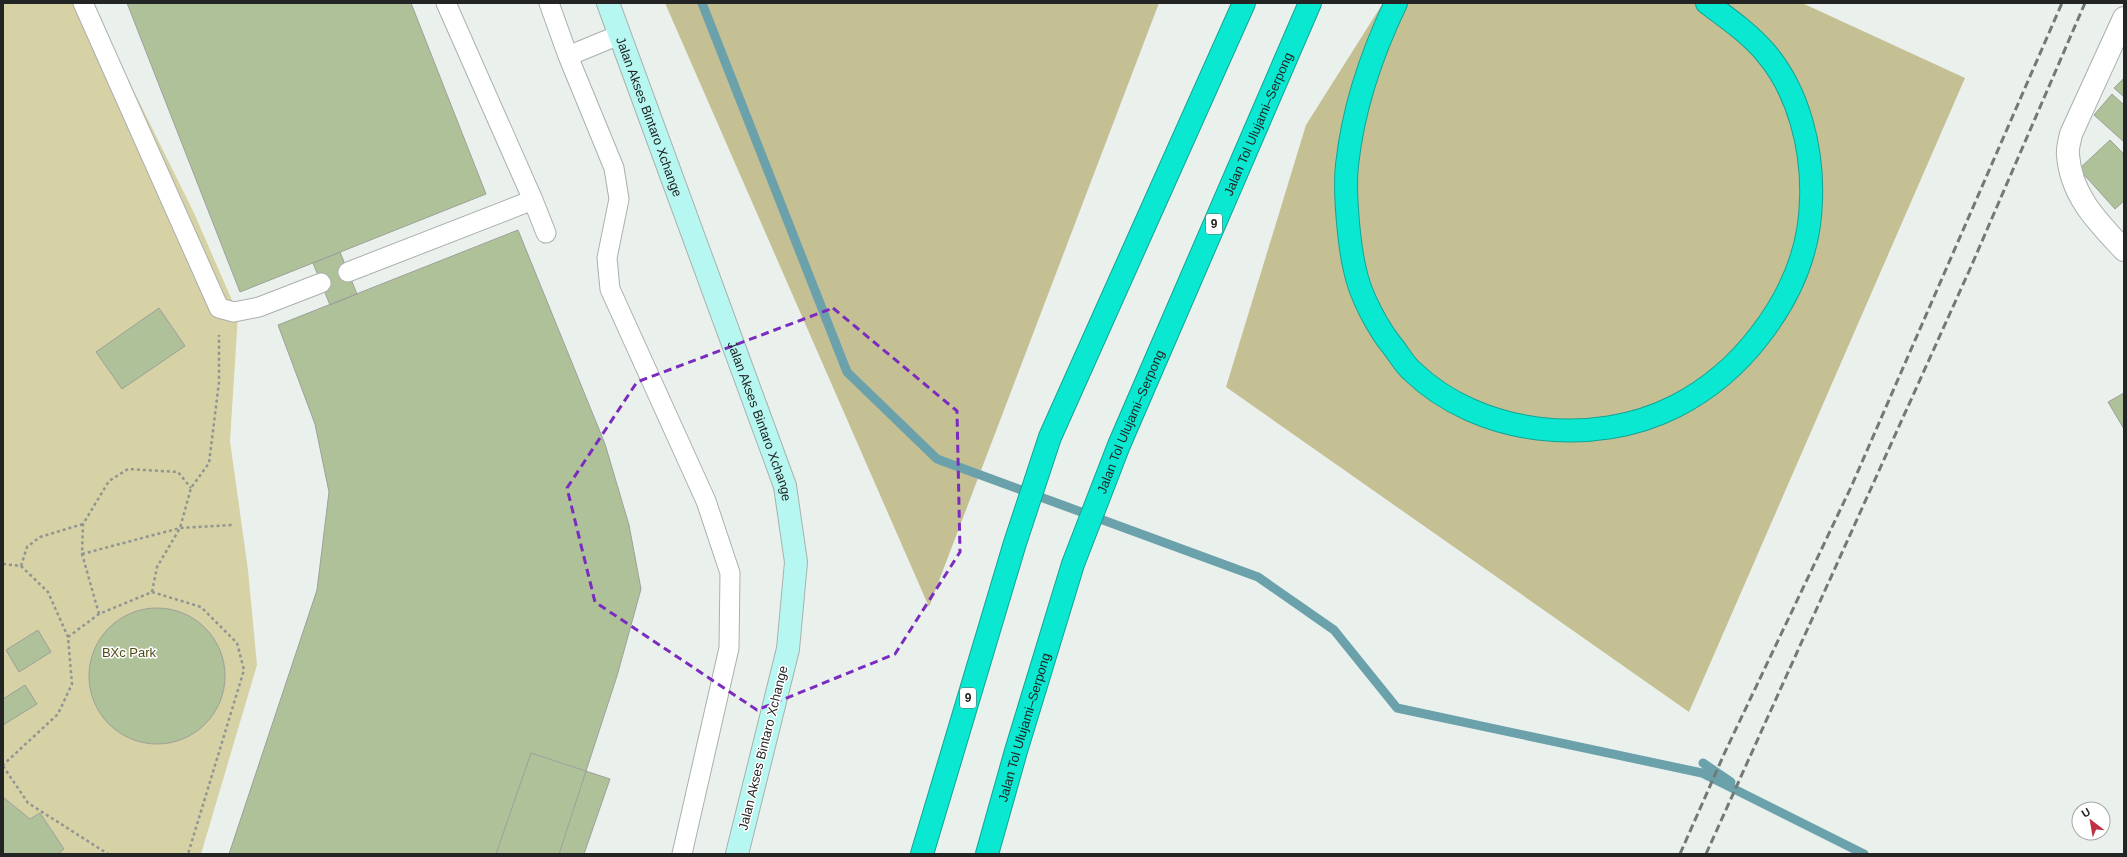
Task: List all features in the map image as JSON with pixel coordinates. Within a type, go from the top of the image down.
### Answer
[{"type":"highway","name":"9","points":[[922,854],[1014,543],[1050,437],[1244,3]]},
{"type":"highway","name":"Jalan Tol Ulujami–Serpong","points":[[987,854],[1016,751],[1073,564],[1119,445],[1310,3]]},
{"type":"highway","points":[[1396,3],[1378,40],[1357,108],[1346,167],[1348,217],[1355,272],[1378,328],[1412,371],[1441,394],[1466,408],[1503,422],[1540,429],[1592,430],[1635,422],[1674,407],[1710,386],[1746,353],[1779,310],[1796,278],[1806,241],[1811,212],[1812,181],[1808,148],[1798,112],[1784,81],[1766,52],[1737,25],[1707,3]]},
{"type":"main road","name":"Jalan Akses Bintaro Xchange","points":[[608,3],[785,486],[796,562],[788,649],[736,854]]},
{"type":"street","points":[[2124,18],[2071,134],[2068,154],[2072,178],[2088,210],[2124,250]]},
{"type":"lane","points":[[83,3],[219,308],[234,312],[259,307],[321,283]]},
{"type":"lane","points":[[446,3],[533,200],[546,233]]},
{"type":"lane","points":[[549,3],[568,56],[614,168],[619,198],[606,258],[610,289],[706,501],[730,573],[729,648],[682,854]]},
{"type":"lane","points":[[568,56],[619,35]]},
{"type":"lane","points":[[348,272],[533,200]]},
{"type":"path","points":[[152,592],[157,567],[180,528],[191,488],[209,463],[219,382],[219,308]]},
{"type":"path","points":[[99,614],[82,554],[83,524],[109,481],[128,469],[178,472],[191,488]]},
{"type":"path","points":[[21,566],[27,547],[40,537],[83,524]]},
{"type":"path","points":[[82,554],[180,528],[232,525]]},
{"type":"path","points":[[3,564],[21,566],[48,592],[68,637],[72,684],[58,714],[3,765],[28,803],[108,854]]},
{"type":"path","points":[[68,637],[99,614],[152,592],[201,607],[237,643],[244,670],[188,854]]},
{"type":"highlighted area","points":[[833,308],[957,411],[960,552],[895,654],[757,710],[595,602],[567,488],[637,382]]},
{"type":"green space","name":"BXc Park","points":[[3,3],[83,3],[119,61],[194,213],[238,314],[230,441],[248,570],[257,665],[201,854],[58,854],[64,849],[40,813],[30,819],[3,797]]},
{"type":"shaded area","points":[[665,3],[1159,3],[929,607]]},
{"type":"shaded area","points":[[1383,3],[1802,3],[1965,78],[1689,712],[1226,387],[1306,125]]},
{"type":"building","points":[[127,3],[411,3],[486,194],[240,292]]},
{"type":"building","points":[[2124,78],[2124,97],[2114,88]]},
{"type":"building","points":[[2112,94],[2124,105],[2124,142],[2094,115]]},
{"type":"building","points":[[2110,140],[2124,154],[2124,201],[2115,209],[2079,169]]},
{"type":"building","points":[[518,230],[605,444],[629,525],[641,589],[617,676],[559,854],[229,854],[317,590],[329,492],[315,424],[278,325]]},
{"type":"building","points":[[340,252],[357,294],[330,305],[313,263]]},
{"type":"building","points":[[159,308],[185,346],[122,389],[96,352]]},
{"type":"building","points":[[2124,393],[2124,429],[2108,402]]},
{"type":"building","points":[[150,608],[164,608],[183,613],[195,619],[210,633],[220,650],[224,663],[224,689],[220,702],[214,714],[200,729],[195,733],[177,741],[164,744],[150,744],[131,739],[119,733],[104,719],[100,714],[92,696],[89,683],[89,669],[94,650],[100,638],[114,623],[119,619],[137,611]]},
{"type":"building","points":[[38,630],[51,652],[19,672],[6,650]]},
{"type":"building","points":[[25,685],[37,704],[3,725],[3,699]]},
{"type":"building","points":[[531,753],[610,779],[584,854],[496,854]]},
{"type":"building","points":[[3,797],[30,819],[40,813],[64,849],[58,854],[3,854]]},
{"type":"waterway","points":[[702,3],[847,372],[937,459],[1258,577],[1334,630],[1397,708],[1702,773],[1864,854]]},
{"type":"waterway","points":[[1703,763],[1731,782]]},
{"type":"railway","points":[[1680,854],[1725,752],[1852,485],[2062,3]]},
{"type":"railway","points":[[1706,854],[1970,269],[2085,3]]}]
